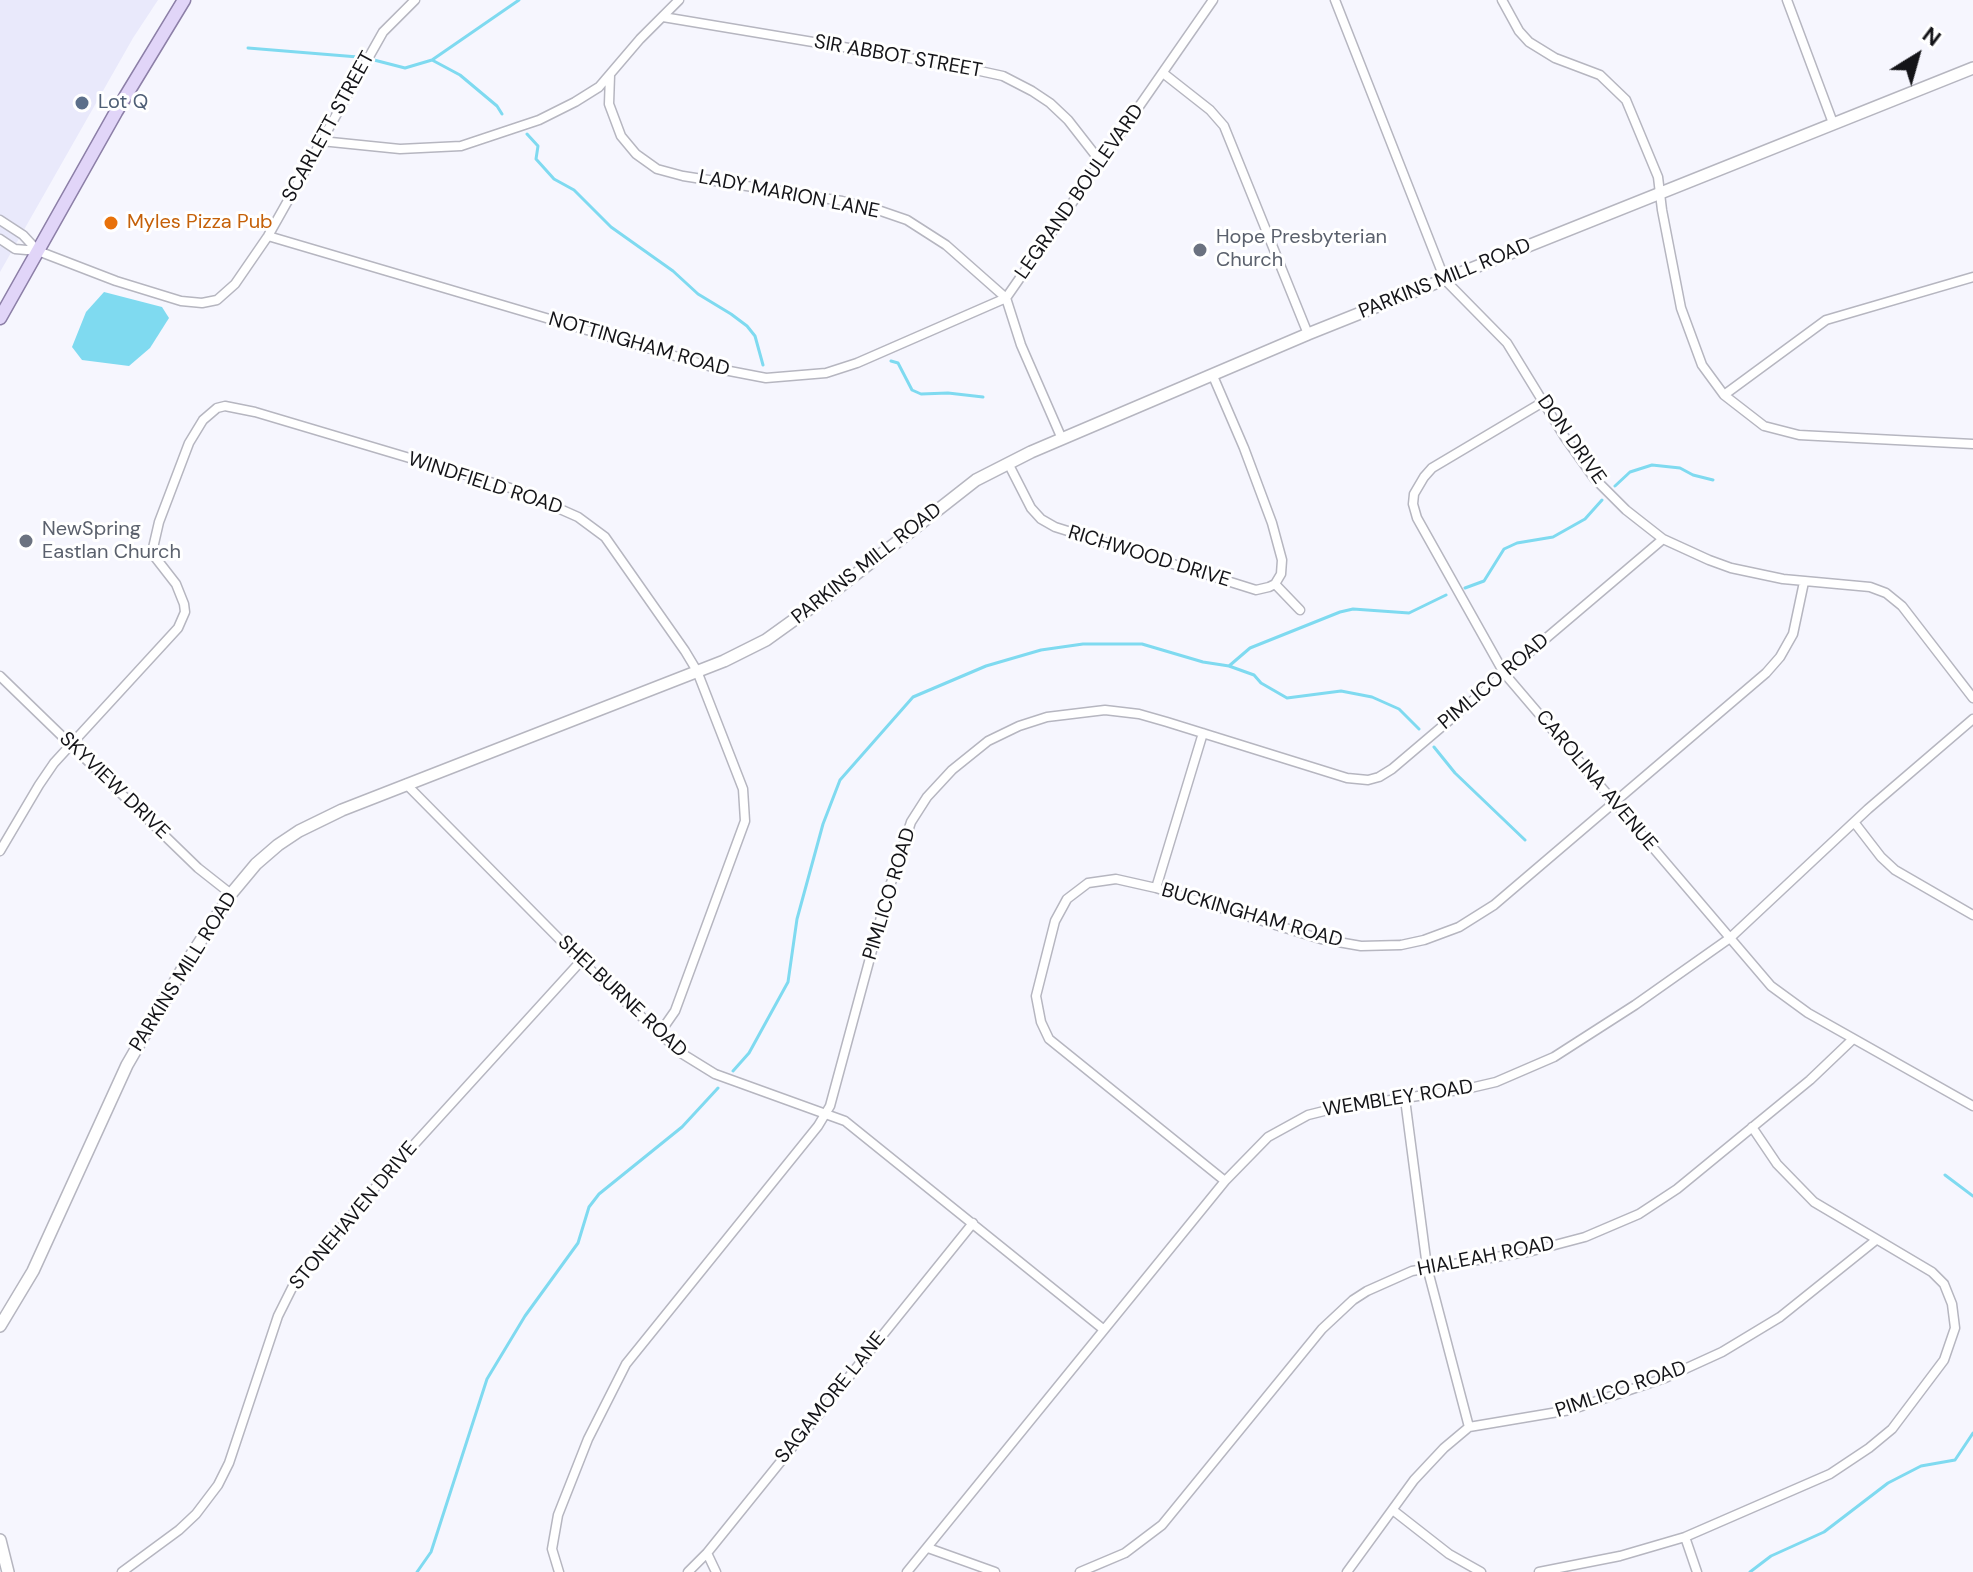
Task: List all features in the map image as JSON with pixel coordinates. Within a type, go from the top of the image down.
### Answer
[{"type":"main road","points":[[0,318],[116,112],[184,0]]},
{"type":"street","name":"SCARLETT STREET","points":[[0,239],[15,249],[38,251],[116,281],[181,301],[202,303],[217,300],[235,284],[268,236],[383,32],[415,0]]},
{"type":"street","points":[[321,141],[400,149],[475,143],[539,120],[591,94],[679,0]]},
{"type":"street","name":"LEGRAND BOULEVARD","points":[[1062,439],[1021,345],[1006,298],[1213,0]]},
{"type":"street","name":"DON DRIVE","points":[[1335,0],[1445,280],[1507,343],[1594,478],[1626,510],[1663,539],[1731,568],[1804,582],[1870,587],[1886,593],[1902,606],[1973,698]]},
{"type":"street","points":[[1502,0],[1519,31],[1529,42],[1555,58],[1600,75],[1626,100],[1658,177],[1681,308],[1702,365],[1724,395],[1764,426],[1799,435],[1973,444]]},
{"type":"street","points":[[1787,0],[1833,123]]},
{"type":"street","name":"SIR ABBOT STREET","points":[[663,17],[1003,76],[1050,103],[1068,120],[1100,161]]},
{"type":"street","name":"PARKINS MILL ROAD","points":[[0,1326],[33,1271],[127,1065],[183,968],[231,894],[256,864],[299,831],[406,784],[724,661],[786,628],[941,505],[976,480],[1008,463],[1308,334],[1973,68]]},
{"type":"street","points":[[1163,73],[1210,110],[1224,126],[1308,334]]},
{"type":"street","name":"LADY MARION LANE","points":[[610,75],[609,104],[621,136],[636,154],[657,169],[683,176],[842,201],[907,220],[946,245],[1006,298]]},
{"type":"street","points":[[0,220],[23,235],[38,251]]},
{"type":"street","name":"NOTTINGHAM ROAD","points":[[268,236],[719,369],[766,378],[805,376],[836,370],[1006,298]]},
{"type":"street","points":[[1724,395],[1826,320],[1973,277]]},
{"type":"street","points":[[1213,376],[1272,523],[1282,560],[1281,574],[1275,584],[1300,610]]},
{"type":"street","name":"CAROLINA AVENUE","points":[[1543,402],[1432,468],[1414,494],[1417,518],[1504,673],[1761,976],[1808,1013],[1973,1106]]},
{"type":"street","name":"WINDFIELD ROAD","points":[[0,851],[54,763],[73,746],[183,620],[185,612],[181,594],[155,557],[154,539],[189,443],[203,420],[217,408],[225,406],[255,412],[517,490],[578,517],[605,537],[697,671],[743,789],[745,821],[675,1011],[659,1034]]},
{"type":"street","name":"RICHWOOD DRIVE","points":[[1008,463],[1031,508],[1041,519],[1055,527],[1256,590],[1275,584]]},
{"type":"street","name":"PIMLICO ROAD","points":[[558,1572],[552,1549],[558,1515],[588,1439],[626,1364],[825,1114],[834,1097],[905,837],[918,810],[945,777],[969,755],[1019,726],[1075,712],[1105,710],[1139,714],[1347,778],[1368,780],[1392,769],[1663,539]]},
{"type":"street","name":"BUCKINGHAM ROAD","points":[[1225,1181],[1049,1039],[1037,1008],[1036,996],[1055,921],[1067,899],[1088,883],[1116,879],[1156,888],[1321,939],[1361,946],[1401,945],[1424,940],[1473,920],[1766,673],[1780,657],[1793,634],[1804,582]]},
{"type":"street","name":"SKYVIEW DRIVE","points":[[0,676],[198,868],[231,894]]},
{"type":"street","name":"WEMBLEY ROAD","points":[[907,1572],[1225,1181],[1268,1137],[1308,1115],[1481,1086],[1534,1067],[1635,1005],[1730,938],[1854,822],[1973,719]]},
{"type":"street","points":[[1156,888],[1203,733]]},
{"type":"street","name":"SHELBURNE ROAD","points":[[406,784],[581,961],[695,1063],[715,1074],[845,1121],[1103,1329]]},
{"type":"street","points":[[1854,822],[1895,870],[1973,915]]},
{"type":"street","name":"STONEHAVEN DRIVE","points":[[122,1572],[179,1530],[218,1485],[229,1463],[278,1316],[304,1269],[581,961]]},
{"type":"street","name":"HIALEAH ROAD","points":[[1080,1572],[1125,1553],[1162,1525],[1336,1314],[1367,1291],[1427,1267],[1532,1251],[1602,1231],[1653,1206],[1810,1080],[1853,1039]]},
{"type":"street","points":[[1347,1572],[1426,1467],[1469,1427],[1427,1267],[1405,1099]]},
{"type":"street","points":[[1539,1572],[1620,1556],[1685,1537],[1804,1487],[1869,1448],[1892,1429],[1944,1360],[1955,1328],[1955,1315],[1948,1291],[1932,1272],[1826,1210],[1798,1187],[1777,1164],[1752,1127]]},
{"type":"street","name":"SAGAMORE LANE","points":[[688,1572],[707,1553],[973,1223]]},
{"type":"street","name":"PIMLICO ROAD","points":[[1469,1427],[1570,1410],[1654,1382],[1722,1352],[1780,1317],[1876,1240]]},
{"type":"street","points":[[1394,1511],[1449,1554],[1481,1572]]},
{"type":"street","points":[[1685,1537],[1697,1572]]},
{"type":"street","points":[[0,1540],[8,1572]]},
{"type":"street","points":[[928,1548],[995,1572]]},
{"type":"street","points":[[707,1553],[716,1572]]},
{"type":"shaded area","points":[[0,0],[158,0],[133,38],[0,272]]},
{"type":"water","points":[[104,292],[162,307],[169,318],[150,348],[129,366],[82,360],[72,347],[86,312]]},
{"type":"waterway","points":[[374,60],[405,68],[432,60],[519,0]]},
{"type":"waterway","points":[[248,48],[358,57]]},
{"type":"waterway","points":[[432,60],[460,75],[497,106],[502,114]]},
{"type":"waterway","points":[[527,134],[538,146],[536,159],[554,179],[574,190],[611,227],[673,271],[698,294],[747,326],[755,336],[763,365]]},
{"type":"waterway","points":[[891,361],[898,363],[912,390],[921,394],[983,397]]},
{"type":"waterway","points":[[1615,486],[1630,472],[1652,465],[1680,468],[1713,480]]},
{"type":"waterway","points":[[1465,588],[1484,581],[1504,549],[1517,543],[1553,537],[1585,519],[1602,500]]},
{"type":"waterway","points":[[1229,666],[1250,648],[1340,612],[1353,609],[1409,613],[1446,595]]},
{"type":"waterway","points":[[733,1071],[749,1053],[788,982],[797,919],[823,824],[840,780],[913,697],[986,666],[1041,650],[1083,644],[1142,644],[1254,675],[1261,683],[1287,698],[1341,691],[1372,697],[1399,709],[1419,729]]},
{"type":"waterway","points":[[1434,747],[1455,773],[1525,840]]},
{"type":"waterway","points":[[417,1572],[431,1552],[487,1379],[525,1316],[578,1243],[589,1207],[599,1194],[682,1127],[718,1088]]},
{"type":"waterway","points":[[1945,1175],[1973,1196]]},
{"type":"waterway","points":[[1750,1572],[1771,1556],[1824,1532],[1888,1483],[1921,1466],[1955,1460],[1973,1433]]},
{"type":"place","name":"Lot Q","points":[[82,103]]},
{"type":"place","name":"Myles Pizza Pub","points":[[111,223]]},
{"type":"place","name":"Hope Presbyterian Church","points":[[1200,250]]},
{"type":"place","name":"NewSpring Eastlan Church","points":[[26,541]]}]
